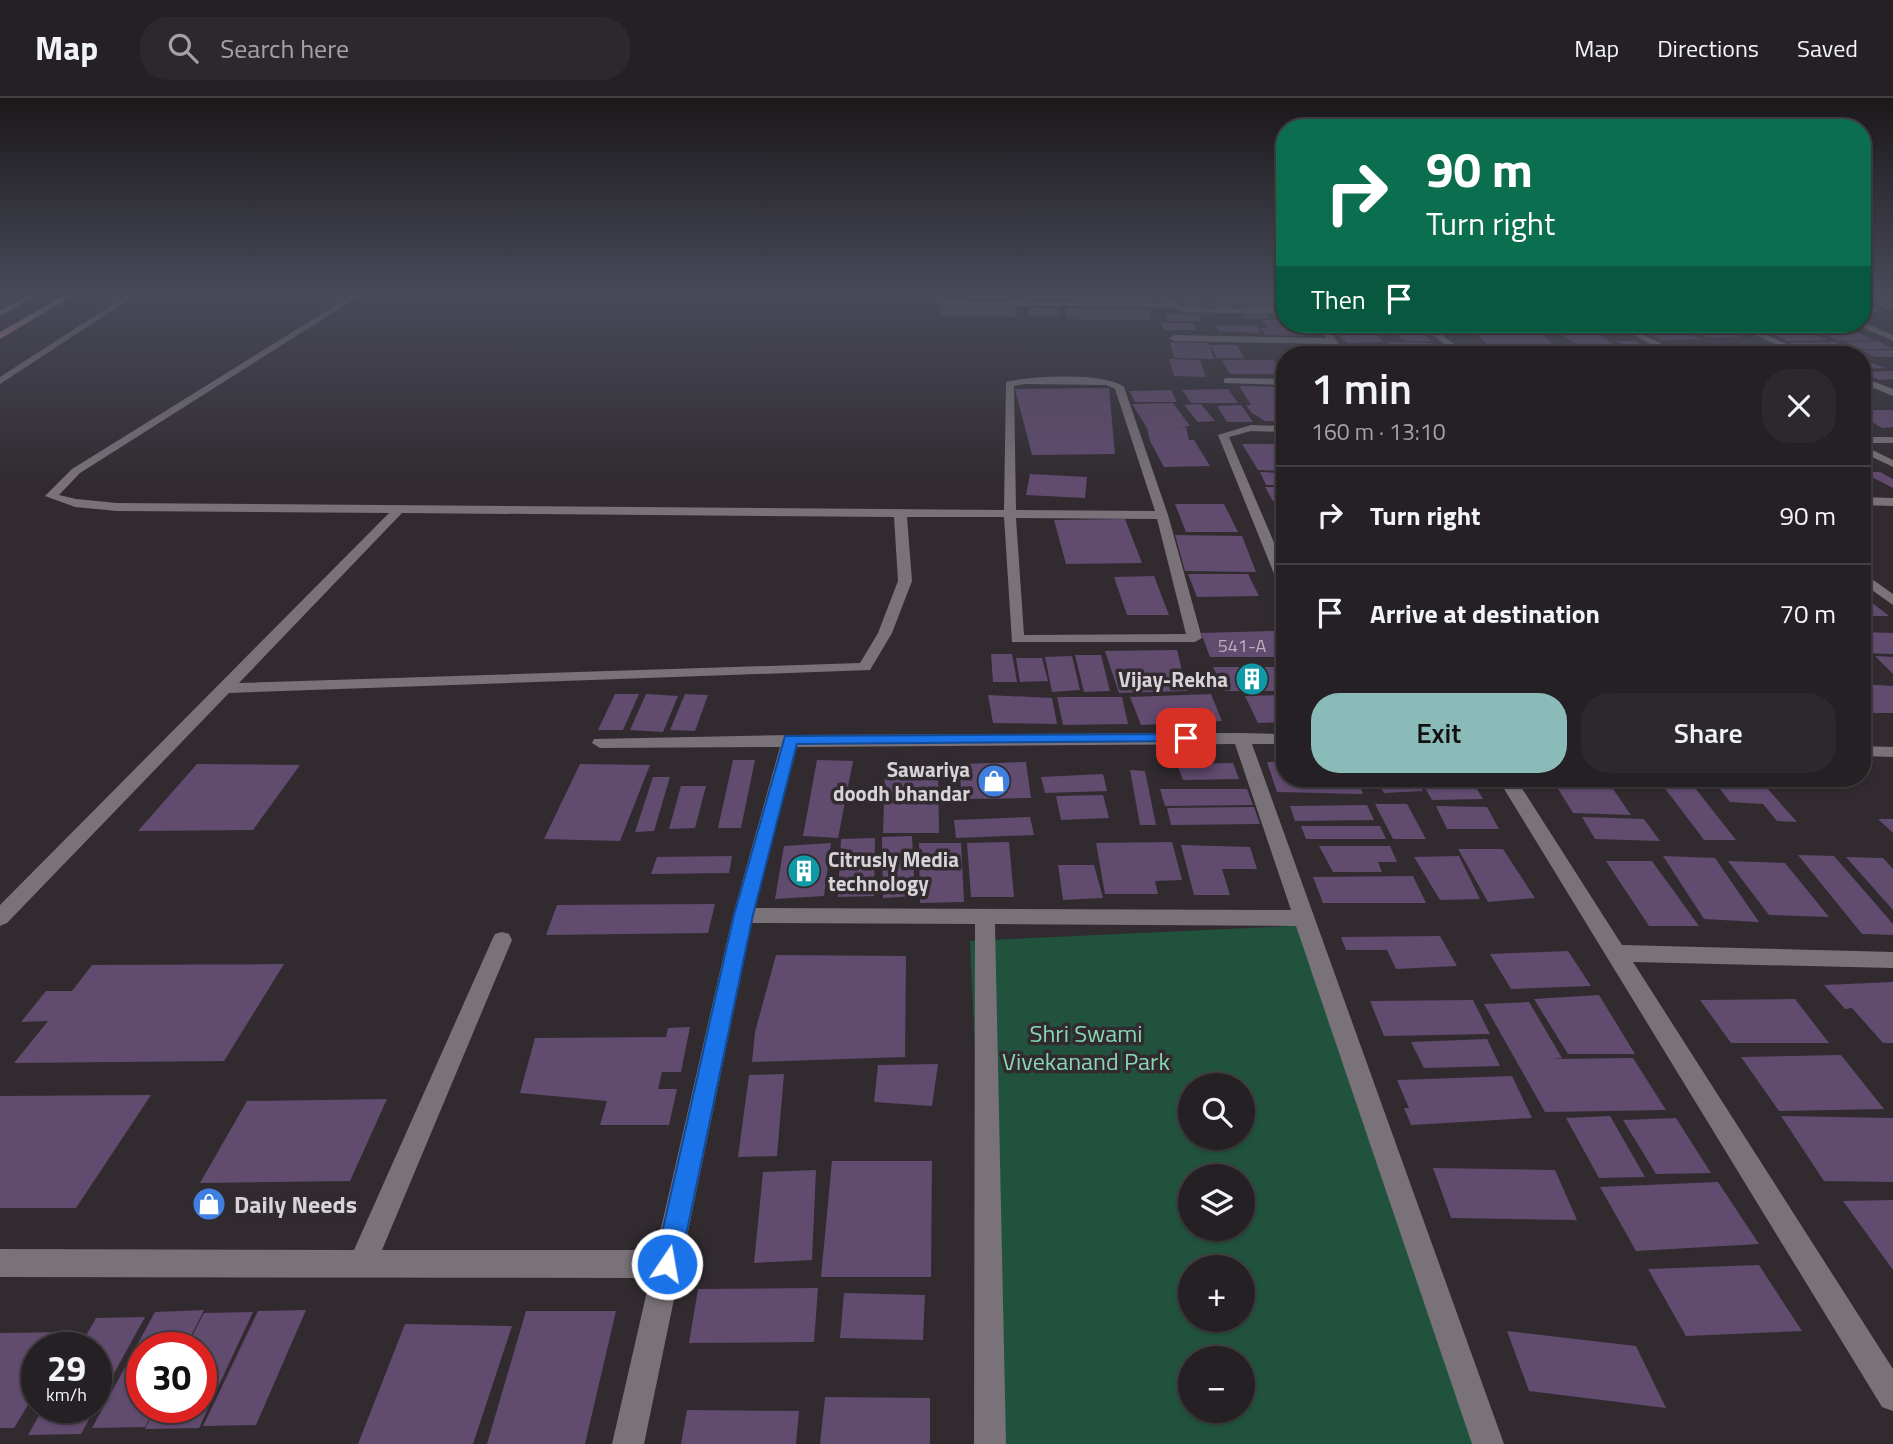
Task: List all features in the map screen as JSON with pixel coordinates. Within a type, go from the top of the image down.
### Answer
[{"type":"street","points":[[0,381],[36,358]]},
{"type":"street","points":[[257,358],[76,471],[51,496],[75,503],[117,507],[1161,515]]},
{"type":"street","points":[[1025,381],[1107,382],[1119,387],[1161,515],[1195,638],[1017,639],[1010,513],[1009,384],[1025,381]]},
{"type":"street","points":[[1227,382],[1276,382]]},
{"type":"street","points":[[1871,384],[1890,391]]},
{"type":"street","points":[[1276,429],[1251,428],[1223,435],[1276,562]]},
{"type":"street","points":[[1871,440],[1893,440]]},
{"type":"street","points":[[1871,453],[1893,464]]},
{"type":"street","points":[[1871,501],[1893,502]]},
{"type":"street","points":[[0,918],[399,509]]},
{"type":"street","points":[[225,688],[865,667],[885,634],[905,581],[900,512]]},
{"type":"street","points":[[1871,583],[1893,601]]},
{"type":"street","points":[[1241,738],[1488,1444]]},
{"type":"street","points":[[600,743],[1276,739]]},
{"type":"street","points":[[628,1444],[743,915],[790,740]]},
{"type":"street","points":[[1871,751],[1893,752]]},
{"type":"street","points":[[1512,787],[1893,1396]]},
{"type":"street","points":[[743,915],[1304,918]]},
{"type":"street","points":[[985,916],[990,1444]]},
{"type":"street","points":[[362,1264],[502,940]]},
{"type":"street","points":[[1616,953],[1893,960]]},
{"type":"street","points":[[0,1263],[667,1264]]},
{"type":"green space","name":"Shri Swami Vivekanand Park","points":[[1313,925],[1478,1444],[993,1444],[970,941]]},
{"type":"building","points":[[1169,359],[1200,360],[1206,377],[1174,376]]},
{"type":"building","points":[[1222,360],[1273,360],[1276,364],[1276,374],[1230,374]]},
{"type":"building","points":[[1871,362],[1885,368],[1871,369]]},
{"type":"building","points":[[1893,371],[1893,379],[1879,380],[1871,376],[1871,372]]},
{"type":"building","points":[[1239,386],[1276,387],[1276,421],[1265,421],[1252,413],[1246,405],[1251,405]]},
{"type":"building","points":[[1109,388],[1115,454],[1032,455],[1015,389]]},
{"type":"building","points":[[1228,389],[1238,403],[1191,403],[1182,390]]},
{"type":"building","points":[[1171,390],[1177,402],[1135,402],[1129,391]]},
{"type":"building","points":[[1173,403],[1190,426],[1175,428],[1186,427],[1189,440],[1194,440],[1210,466],[1164,467],[1150,441],[1147,428],[1132,404]]},
{"type":"building","points":[[1201,404],[1215,421],[1198,422],[1184,405]]},
{"type":"building","points":[[1241,405],[1253,422],[1227,422],[1217,406]]},
{"type":"building","points":[[1871,410],[1893,410],[1893,427],[1882,428],[1871,421]]},
{"type":"building","points":[[1242,444],[1276,444],[1276,471],[1258,470]]},
{"type":"building","points":[[1260,472],[1276,473],[1276,485],[1266,485]]},
{"type":"building","points":[[1871,472],[1880,472],[1893,479],[1893,488],[1871,477]]},
{"type":"building","points":[[1030,474],[1087,477],[1085,498],[1026,495]]},
{"type":"building","points":[[1265,487],[1276,487],[1276,501],[1273,501]]},
{"type":"building","points":[[1175,504],[1224,504],[1238,532],[1186,532]]},
{"type":"building","points":[[1125,519],[1142,563],[1066,564],[1054,520]]},
{"type":"building","points":[[1175,535],[1242,536],[1256,572],[1185,571]]},
{"type":"building","points":[[1188,574],[1248,574],[1259,596],[1197,597]]},
{"type":"building","points":[[1154,576],[1169,615],[1127,615],[1114,577]]},
{"type":"building","points":[[1871,602],[1889,616],[1871,616]]},
{"type":"building","points":[[1274,631],[1276,657],[1210,657],[1201,633]]},
{"type":"building","points":[[1871,632],[1893,633],[1893,654],[1871,653]]},
{"type":"building","points":[[1177,650],[1187,691],[1119,693],[1105,651]]},
{"type":"building","points":[[991,654],[1012,654],[1017,682],[993,682]]},
{"type":"building","points":[[1075,655],[1101,655],[1110,691],[1084,692]]},
{"type":"building","points":[[1072,656],[1080,690],[1052,692],[1045,657]]},
{"type":"building","points":[[1875,656],[1893,657],[1893,674]]},
{"type":"building","points":[[1016,658],[1042,658],[1048,681],[1020,682]]},
{"type":"building","name":"Vijay-Rekha","points":[[1213,667],[1276,667],[1276,691],[1225,691]]},
{"type":"building","points":[[1871,685],[1893,686],[1893,713],[1871,713]]},
{"type":"building","points":[[615,694],[639,694],[623,730],[598,730]]},
{"type":"building","points":[[646,694],[678,696],[663,732],[630,730]]},
{"type":"building","points":[[685,694],[708,695],[695,731],[670,730]]},
{"type":"building","points":[[1211,694],[1222,721],[1141,725],[1130,697]]},
{"type":"building","points":[[988,695],[1052,698],[1057,724],[993,723]]},
{"type":"building","points":[[1276,695],[1276,722],[1258,723],[1245,696]]},
{"type":"building","points":[[1057,697],[1122,697],[1128,724],[1063,725]]},
{"type":"building","points":[[733,760],[755,760],[741,828],[718,828]]},
{"type":"building","points":[[817,760],[853,761],[838,838],[803,836]]},
{"type":"building","name":"Sawariya doodh bhandar","points":[[1026,762],[1031,798],[962,799],[959,764]]},
{"type":"building","points":[[1267,762],[1276,762],[1276,787],[1360,787],[1363,794],[1277,792]]},
{"type":"building","points":[[1233,763],[1239,779],[1183,780],[1177,764]]},
{"type":"building","points":[[197,764],[300,765],[253,830],[138,831]]},
{"type":"building","points":[[580,764],[650,765],[620,841],[544,839]]},
{"type":"building","points":[[938,770],[939,833],[883,833],[885,774]]},
{"type":"building","points":[[1130,770],[1145,771],[1156,825],[1140,825]]},
{"type":"building","points":[[1103,774],[1107,791],[1045,793],[1041,777]]},
{"type":"building","points":[[653,777],[670,777],[654,831],[635,832]]},
{"type":"building","points":[[681,786],[706,786],[695,828],[669,829]]},
{"type":"building","points":[[1381,787],[1420,787],[1423,791],[1384,793]]},
{"type":"building","points":[[1425,787],[1476,787],[1483,799],[1432,800]]},
{"type":"building","points":[[1557,787],[1612,787],[1631,815],[1573,813]]},
{"type":"building","points":[[1664,787],[1694,787],[1736,840],[1704,840]]},
{"type":"building","points":[[1718,787],[1766,787],[1797,822],[1777,821],[1763,804],[1730,802]]},
{"type":"building","points":[[1160,789],[1247,789],[1253,805],[1165,806]]},
{"type":"building","points":[[1103,795],[1109,818],[1061,820],[1056,796]]},
{"type":"building","points":[[1375,804],[1407,804],[1426,839],[1393,839]]},
{"type":"building","points":[[1367,805],[1374,820],[1295,821],[1290,806]]},
{"type":"building","points":[[1436,806],[1487,807],[1499,829],[1447,829]]},
{"type":"building","points":[[1254,807],[1260,824],[1171,825],[1167,808]]},
{"type":"building","points":[[1030,817],[1034,835],[956,838],[954,820]]},
{"type":"building","points":[[1582,817],[1644,819],[1660,841],[1595,839]]},
{"type":"building","points":[[1878,819],[1893,819],[1893,833]]},
{"type":"building","points":[[1301,826],[1380,826],[1386,839],[1306,839]]},
{"type":"building","points":[[912,836],[915,896],[883,898],[882,837]]},
{"type":"building","points":[[875,838],[874,896],[838,897],[841,839]]},
{"type":"building","points":[[1009,842],[1014,897],[971,897],[967,843]]},
{"type":"building","points":[[1172,842],[1182,880],[1155,881],[1158,894],[1105,894],[1096,843]]},
{"type":"building","name":"Citrusly Media technology","points":[[831,843],[824,896],[775,899],[784,846]]},
{"type":"building","points":[[919,843],[961,843],[964,902],[920,903]]},
{"type":"building","points":[[1181,845],[1250,847],[1257,869],[1222,869],[1230,895],[1194,895]]},
{"type":"building","points":[[1319,846],[1390,846],[1397,862],[1378,862],[1382,872],[1333,872]]},
{"type":"building","points":[[1458,849],[1503,849],[1535,898],[1488,902]]},
{"type":"building","points":[[1798,855],[1834,856],[1893,924],[1893,935],[1862,934]]},
{"type":"building","points":[[732,856],[729,873],[651,874],[657,857]]},
{"type":"building","points":[[1459,856],[1480,899],[1440,900],[1414,857]]},
{"type":"building","points":[[1663,856],[1715,858],[1759,922],[1704,919]]},
{"type":"building","points":[[1846,857],[1883,858],[1893,869],[1893,910]]},
{"type":"building","points":[[1606,861],[1652,861],[1699,926],[1649,926]]},
{"type":"building","points":[[1728,861],[1785,863],[1829,917],[1769,915]]},
{"type":"building","points":[[1058,865],[1094,865],[1103,898],[1063,900]]},
{"type":"building","points":[[1413,876],[1426,903],[1323,903],[1313,877]]},
{"type":"building","points":[[715,904],[708,933],[546,935],[557,905]]},
{"type":"building","points":[[1440,936],[1457,966],[1396,969],[1387,950],[1346,950],[1341,937]]},
{"type":"building","points":[[1568,951],[1591,986],[1511,989],[1490,954]]},
{"type":"building","points":[[776,955],[906,956],[905,1057],[752,1062],[755,1032]]},
{"type":"building","points":[[284,964],[224,1061],[14,1063],[48,1021],[21,1022],[46,991],[72,991],[92,965]]},
{"type":"building","points":[[1893,982],[1893,1043],[1883,1043],[1852,1008],[1845,1009],[1824,985]]},
{"type":"building","points":[[1599,995],[1635,1054],[1568,1054],[1534,999]]},
{"type":"building","points":[[1795,999],[1829,1043],[1731,1043],[1700,1000]]},
{"type":"building","points":[[1473,1000],[1490,1034],[1384,1036],[1370,1001]]},
{"type":"building","points":[[1529,1002],[1562,1058],[1552,1059],[1633,1058],[1666,1110],[1545,1112],[1484,1004]]},
{"type":"building","points":[[690,1027],[681,1072],[662,1072],[658,1089],[677,1089],[669,1125],[600,1125],[607,1101],[520,1093],[535,1038],[666,1037],[668,1028]]},
{"type":"building","points":[[1487,1039],[1500,1066],[1424,1068],[1411,1042]]},
{"type":"building","points":[[1841,1055],[1884,1109],[1779,1111],[1741,1057]]},
{"type":"building","points":[[938,1064],[932,1106],[874,1102],[878,1065]]},
{"type":"building","points":[[784,1074],[777,1156],[738,1157],[749,1075]]},
{"type":"building","points":[[1512,1076],[1532,1118],[1411,1125],[1404,1108],[1409,1108],[1397,1080]]},
{"type":"building","points":[[151,1095],[76,1208],[0,1208],[0,1096]]},
{"type":"building","points":[[387,1099],[350,1181],[200,1183],[247,1101]]},
{"type":"building","points":[[1610,1116],[1645,1177],[1599,1178],[1566,1118]]},
{"type":"building","points":[[1781,1116],[1893,1118],[1893,1182],[1824,1181]]},
{"type":"building","points":[[1676,1118],[1711,1173],[1656,1174],[1623,1120]]},
{"type":"building","points":[[832,1161],[932,1161],[931,1277],[821,1277]]},
{"type":"building","points":[[1433,1168],[1555,1170],[1577,1220],[1451,1218]]},
{"type":"building","points":[[816,1170],[812,1260],[754,1263],[763,1172]]},
{"type":"building","points":[[1718,1182],[1759,1244],[1636,1251],[1600,1187]]},
{"type":"building","points":[[1893,1200],[1893,1270],[1843,1201]]},
{"type":"building","points":[[1759,1265],[1802,1331],[1686,1336],[1648,1269]]},
{"type":"building","points":[[818,1288],[814,1342],[689,1343],[698,1289]]},
{"type":"building","points":[[844,1293],[925,1295],[923,1340],[840,1338]]},
{"type":"building","points":[[204,1310],[193,1332],[144,1332],[155,1312]]},
{"type":"building","points":[[306,1310],[256,1425],[203,1426],[204,1423],[217,1423],[217,1397],[258,1311]]},
{"type":"building","points":[[526,1311],[616,1311],[585,1444],[487,1444]]},
{"type":"building","points":[[253,1312],[217,1389],[217,1332],[194,1332],[204,1313]]},
{"type":"building","points":[[145,1317],[137,1332],[126,1332],[126,1352],[112,1377],[112,1332],[88,1332],[96,1318]]},
{"type":"building","points":[[405,1324],[512,1326],[473,1444],[358,1444]]},
{"type":"building","points":[[1507,1331],[1636,1346],[1666,1408],[1529,1391]]},
{"type":"building","points":[[0,1333],[21,1333],[21,1416],[14,1428],[0,1428]]},
{"type":"building","points":[[126,1365],[126,1423],[147,1423],[145,1427],[92,1428],[95,1423],[112,1423],[112,1391]]},
{"type":"building","points":[[825,1397],[930,1398],[930,1444],[820,1444]]},
{"type":"building","points":[[687,1410],[799,1411],[796,1444],[681,1444]]},
{"type":"building","points":[[35,1423],[87,1423],[81,1434],[28,1435]]},
{"type":"building","points":[[148,1423],[201,1423],[199,1428],[145,1429]]},
{"type":"place","name":"Vijay-Rekha","points":[[1252,679]]},
{"type":"place","name":"Sawariya doodh bhandar","points":[[994,781]]},
{"type":"place","name":"Citrusly Media technology","points":[[804,871]]},
{"type":"place","name":"Daily Needs","points":[[209,1204]]},
{"type":"route","points":[[667,1264],[743,915],[790,740],[1186,738]]}]
